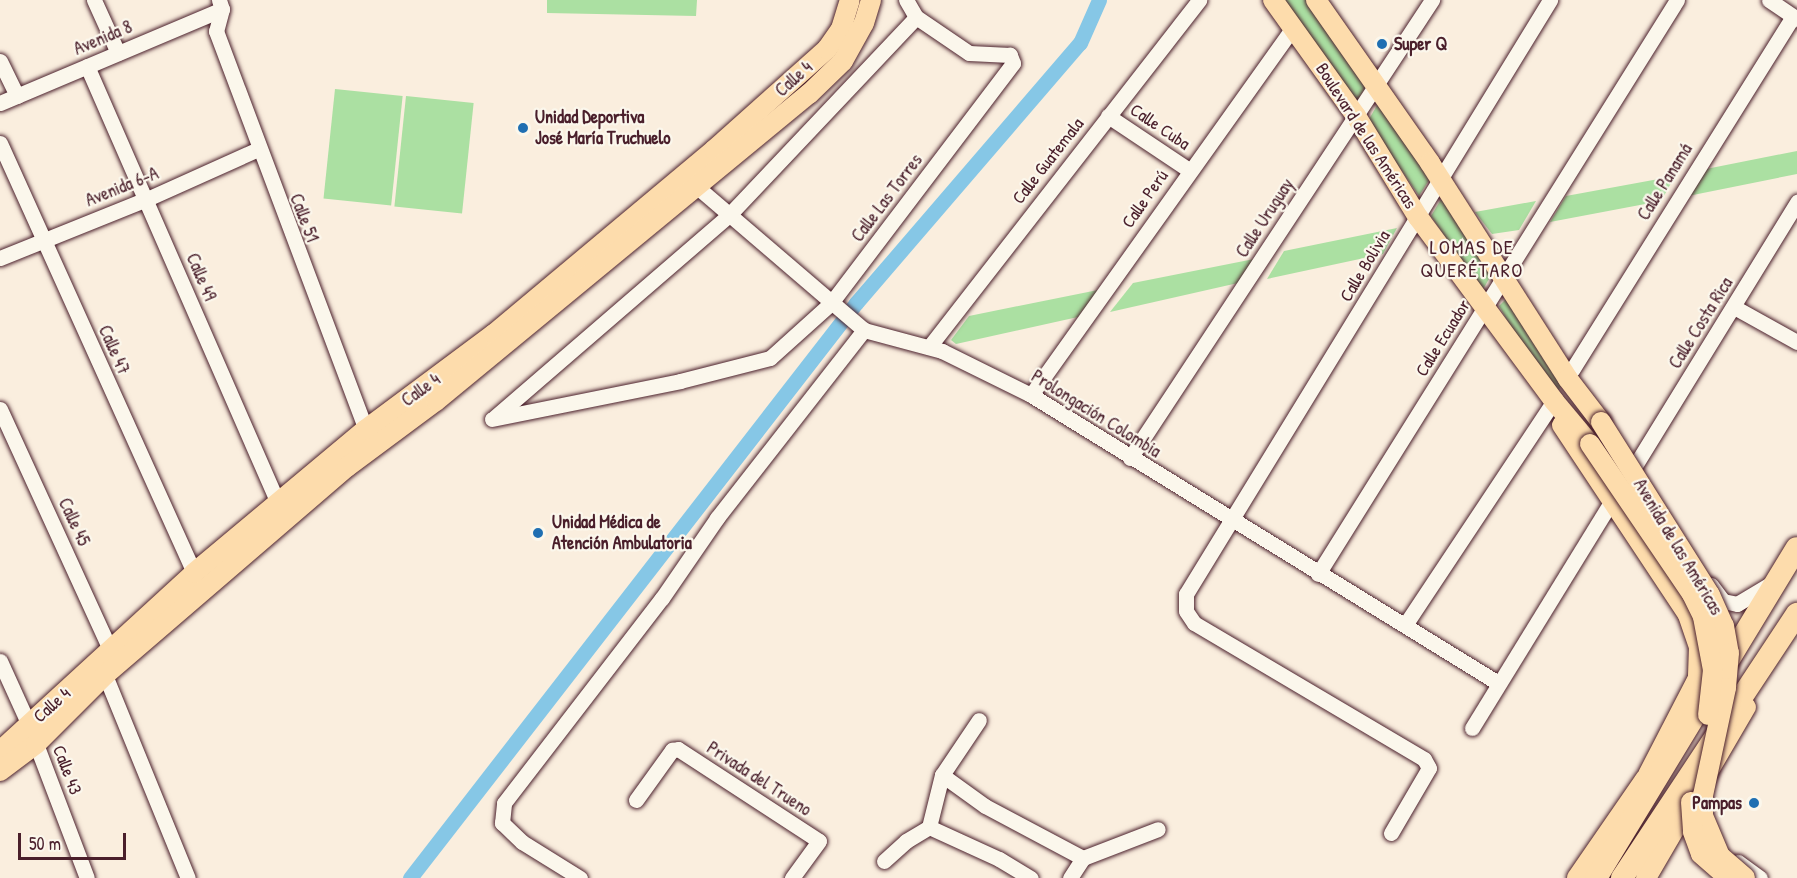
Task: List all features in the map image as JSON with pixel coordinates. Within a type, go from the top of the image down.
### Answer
[{"type":"highway","points":[[1596,878],[1797,548]]},
{"type":"highway","points":[[1622,878],[1741,693],[1770,658],[1796,617]]},
{"type":"main road","name":"Calle 4","points":[[689,181],[827,49],[841,28],[850,0]]},
{"type":"main road","name":"Calle 4","points":[[0,771],[36,744],[105,675],[369,438],[494,334],[689,181],[809,94],[843,61],[864,23],[871,0]]},
{"type":"main road","name":"Boulevard de las Américas","points":[[1273,0],[1294,26],[1356,116],[1418,217],[1484,309],[1590,444]]},
{"type":"main road","name":"Boulevard de las Américas","points":[[1316,0],[1440,180],[1550,349],[1601,422]]},
{"type":"main road","points":[[1554,401],[1562,425],[1688,615],[1699,647],[1698,678],[1645,780]]},
{"type":"main road","name":"Avenida de las Américas","points":[[1601,422],[1710,595],[1724,626],[1729,653],[1726,688],[1703,795],[1703,816],[1720,856],[1745,878]]},
{"type":"main road","name":"Calle 4","points":[[0,751],[111,652],[194,573],[278,503],[369,438]]},
{"type":"main road","name":"Avenida de las Américas","points":[[1590,444],[1692,594],[1703,617],[1713,670],[1690,812],[1701,854],[1728,878]]},
{"type":"main road","points":[[1653,560],[1663,560],[1674,551],[1678,531]]},
{"type":"main road","points":[[1646,878],[1710,773],[1770,658]]},
{"type":"main road","points":[[1577,878],[1645,780],[1686,730]]},
{"type":"street","points":[[94,0],[118,53]]},
{"type":"street","points":[[729,215],[916,17],[906,0]]},
{"type":"street","name":"Calle Guatemala","points":[[929,347],[1199,0]]},
{"type":"street","name":"Calle Uruguay","points":[[1130,458],[1432,0]]},
{"type":"street","name":"Calle Bolivia","points":[[1392,833],[1429,768],[1424,759],[1194,623],[1186,611],[1186,594],[1550,0]]},
{"type":"street","name":"Calle Ecuador","points":[[1318,574],[1677,0]]},
{"type":"street","points":[[1769,0],[1795,18]]},
{"type":"street","name":"Avenida 8","points":[[0,103],[118,53],[220,4]]},
{"type":"street","name":"Calle 51","points":[[220,4],[216,31],[258,149],[369,438]]},
{"type":"street","name":"Calle Las Torres","points":[[729,215],[492,419],[680,381],[777,356],[835,306],[1013,63],[1010,55],[969,53],[916,17]]},
{"type":"street","name":"Calle Panamá","points":[[1572,370],[1795,18]]},
{"type":"street","name":"Calle Perú","points":[[1031,395],[1189,170],[1294,26]]},
{"type":"street","points":[[0,61],[17,96]]},
{"type":"street","name":"Calle 49","points":[[87,66],[278,503]]},
{"type":"street","name":"Calle Cuba","points":[[1108,116],[1189,170]]},
{"type":"street","name":"Calle 47","points":[[0,143],[194,573]]},
{"type":"street","name":"Avenida 6-A","points":[[0,258],[147,199],[258,149]]},
{"type":"street","name":"Prolongación Colombia","points":[[689,181],[862,328],[929,347],[1031,395],[1498,684]]},
{"type":"street","name":"Calle Costa Rica","points":[[1636,464],[1797,202]]},
{"type":"street","points":[[1734,307],[1797,342]]},
{"type":"street","points":[[580,878],[522,842],[502,823],[504,802],[662,598],[717,518],[862,328]]},
{"type":"street","name":"Boulevard de las Américas","points":[[1550,349],[1572,370],[1636,464],[1723,601],[1737,604],[1751,598],[1781,575]]},
{"type":"street","points":[[1405,625],[1554,401]]},
{"type":"street","name":"Calle 45","points":[[0,409],[111,652]]},
{"type":"street","points":[[1472,728],[1612,500]]},
{"type":"street","points":[[0,661],[29,725]]},
{"type":"street","points":[[105,675],[188,878]]},
{"type":"street","points":[[884,861],[906,840],[929,827],[942,775],[979,720]]},
{"type":"street","name":"Calle 43","points":[[36,744],[87,878]]},
{"type":"street","name":"Privada del Trueno","points":[[636,800],[672,750],[678,749],[819,841],[792,878]]},
{"type":"street","points":[[1710,773],[1709,800],[1719,835],[1734,860],[1760,878]]},
{"type":"street","points":[[942,775],[985,806],[1083,858]]},
{"type":"street","points":[[929,827],[999,859],[1031,878]]},
{"type":"street","points":[[1070,878],[1083,858],[1158,830]]},
{"type":"green space","points":[[547,0],[697,0],[696,16],[547,13]]},
{"type":"green space","points":[[1283,0],[1306,0],[1368,84],[1354,105]]},
{"type":"green space","points":[[335,89],[403,96],[391,206],[324,198]]},
{"type":"green space","points":[[406,96],[474,103],[462,213],[394,206]]},
{"type":"green space","points":[[1380,100],[1431,177],[1419,196],[1368,121]]},
{"type":"green space","points":[[1797,151],[1797,174],[1688,196],[1706,169]]},
{"type":"green space","points":[[1675,176],[1661,201],[1550,222],[1566,196]]},
{"type":"green space","points":[[1443,196],[1493,272],[1482,291],[1431,216]]},
{"type":"green space","points":[[1536,201],[1519,230],[1492,234],[1475,212]]},
{"type":"green space","points":[[1397,228],[1383,254],[1267,279],[1284,251]]},
{"type":"green space","points":[[1254,259],[1238,283],[1110,312],[1133,283]]},
{"type":"green space","points":[[1098,290],[1078,317],[956,344],[951,340],[969,316]]},
{"type":"green space","points":[[1507,298],[1561,386],[1559,390],[1526,353],[1499,306]]},
{"type":"waterway","points":[[410,878],[856,303],[1080,43],[1099,0]]},
{"type":"place","name":"Super Q","points":[[1382,44]]},
{"type":"place","name":"Unidad Deportiva José María Truchuelo","points":[[523,128]]},
{"type":"place","name":"Unidad Médica de Atención Ambulatoria","points":[[538,533]]},
{"type":"place","name":"Pampas","points":[[1754,803]]},
{"type":"district","name":"LOMAS DE QUERÉTARO","points":[[1472,258]]}]
